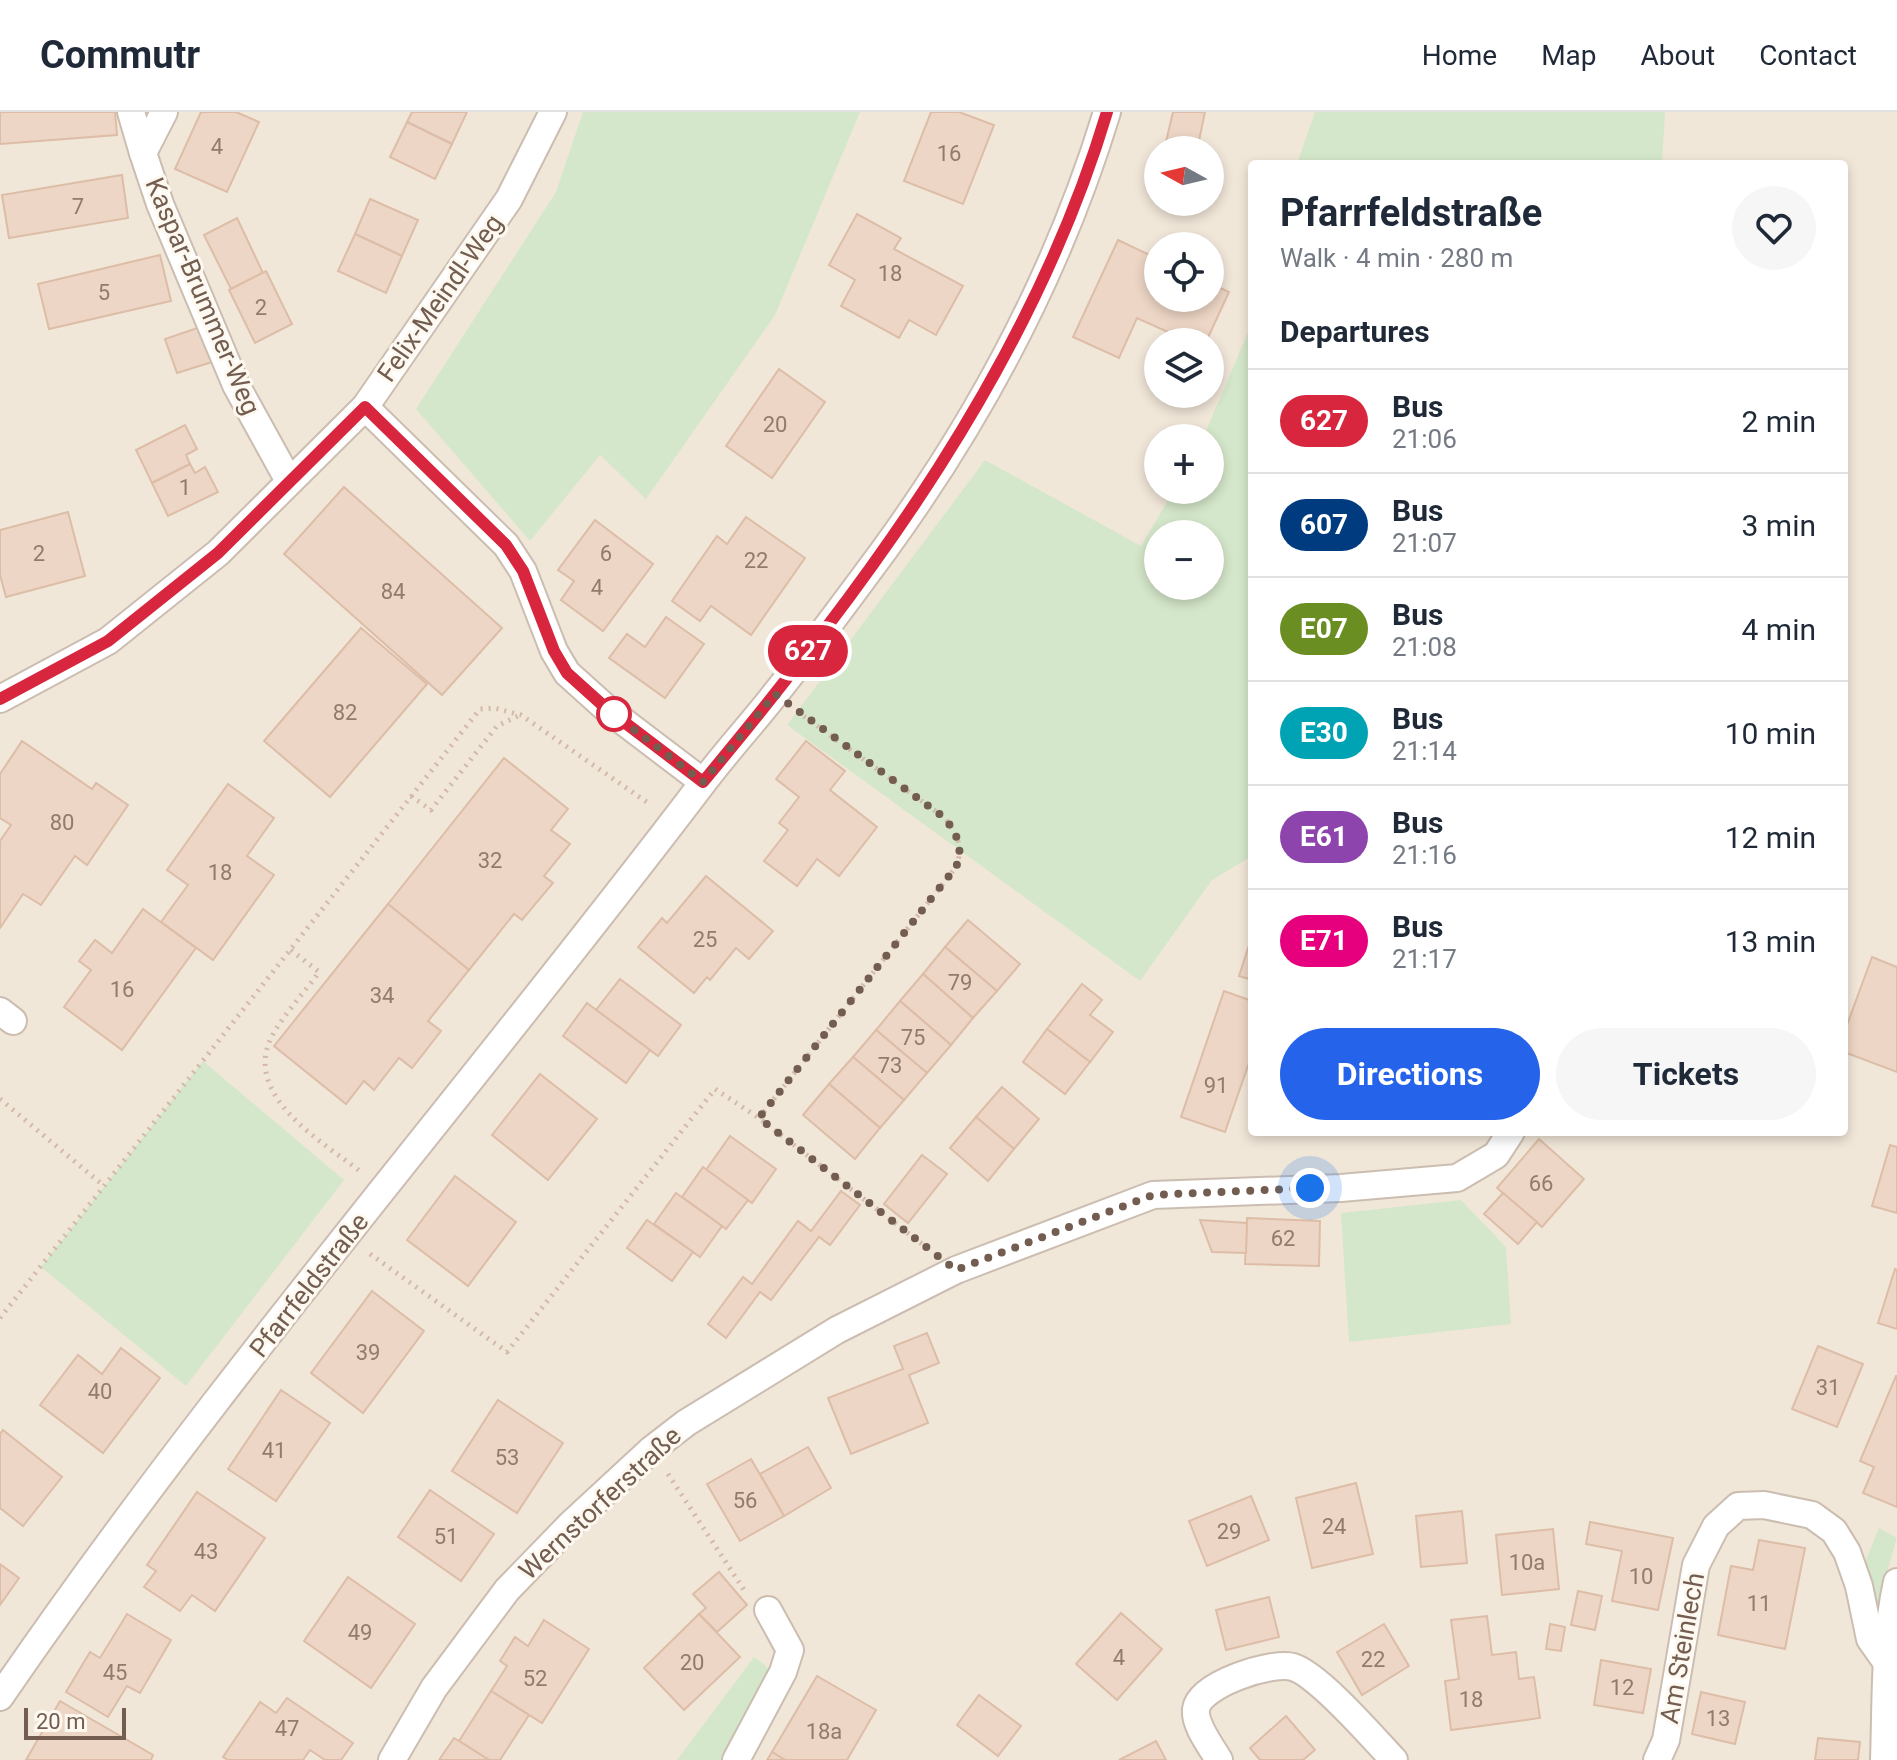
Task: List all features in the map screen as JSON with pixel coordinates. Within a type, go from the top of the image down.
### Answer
[{"type":"street","name":"Kaspar-Brummer-Weg","points":[[131,112],[160,204],[236,385],[289,481]]},
{"type":"street","name":"Kaspar-Brummer-Weg","points":[[143,153],[164,112]]},
{"type":"street","name":"Felix-Meindl-Weg","points":[[2,694],[108,641],[218,553],[365,407],[509,199],[553,112]]},
{"type":"street","name":"Pfarrfeldstraße","points":[[0,1697],[150,1486],[775,694],[884,551],[949,454],[1008,352],[1060,241],[1107,112]]},
{"type":"street","points":[[365,407],[506,545],[523,571],[554,651],[567,673],[607,709],[703,782]]},
{"type":"street","name":"Wernstorferstraße","points":[[392,1760],[434,1688],[507,1590],[571,1524],[651,1450],[686,1423],[837,1330],[956,1270],[1153,1195],[1341,1188],[1457,1178],[1496,1155],[1508,1136]]},
{"type":"street","name":"Am Steinlech","points":[[1657,1760],[1666,1740],[1696,1565],[1716,1526],[1738,1506],[1764,1505],[1812,1515],[1834,1531],[1847,1552],[1859,1586],[1870,1639],[1887,1663]]},
{"type":"street","points":[[1884,1760],[1890,1612],[1897,1582]]},
{"type":"street","points":[[736,1760],[783,1672],[790,1650],[768,1610]]},
{"type":"street","points":[[1219,1760],[1199,1723],[1196,1712],[1199,1701],[1228,1680],[1278,1667],[1292,1667],[1307,1674],[1347,1710],[1394,1760]]},
{"type":"path","points":[[759,1118],[956,867],[960,856],[959,837],[945,818],[775,694]]},
{"type":"path","points":[[0,1318],[480,709],[494,708],[521,715],[674,822]]},
{"type":"path","points":[[411,796],[431,810],[497,726],[521,715]]},
{"type":"path","points":[[291,950],[319,972],[271,1038],[266,1058],[268,1084],[284,1110],[384,1190]]},
{"type":"path","points":[[347,1237],[507,1352],[715,1089],[759,1118],[956,1270]]},
{"type":"path","points":[[0,1099],[104,1186]]},
{"type":"path","points":[[651,1450],[751,1601],[768,1610]]},
{"type":"shaded area","points":[[0,112],[1897,112],[1897,1760],[0,1760]]},
{"type":"green space","points":[[583,112],[860,112],[775,315],[646,499],[600,455],[530,541],[416,409],[556,192]]},
{"type":"green space","points":[[1315,112],[1665,112],[1662,160],[1298,160]]},
{"type":"green space","points":[[1248,332],[1248,858],[1212,880],[1140,981],[787,725],[985,460],[1141,546],[1144,541],[1144,600],[1224,600],[1224,520],[1156,520],[1166,504],[1224,504],[1224,424],[1209,424],[1216,408],[1224,408],[1224,389]]},
{"type":"green space","points":[[203,1061],[344,1180],[186,1386],[41,1267]]},
{"type":"green space","points":[[1461,1200],[1506,1247],[1511,1324],[1349,1342],[1341,1213]]},
{"type":"green space","points":[[1879,1528],[1897,1538],[1876,1627],[1863,1567]]},
{"type":"green space","points":[[754,1657],[770,1672],[721,1760],[677,1760]]},
{"type":"building","points":[[0,112],[115,112],[117,135],[0,144]]},
{"type":"building","points":[[201,112],[236,112],[259,122],[227,192],[175,169]]},
{"type":"building","points":[[412,112],[467,112],[452,144],[407,122]]},
{"type":"building","points":[[931,112],[959,112],[994,125],[963,204],[904,181]]},
{"type":"building","points":[[1173,112],[1205,112],[1200,136],[1167,136]]},
{"type":"building","points":[[407,122],[452,144],[435,179],[390,157]]},
{"type":"building","points":[[122,175],[128,218],[9,238],[2,195]]},
{"type":"building","points":[[370,199],[418,220],[402,256],[355,234]]},
{"type":"building","points":[[857,214],[901,238],[894,249],[963,286],[936,335],[909,320],[899,338],[841,306],[855,280],[829,265]]},
{"type":"building","points":[[237,218],[263,273],[231,289],[204,235]]},
{"type":"building","points":[[355,234],[402,256],[386,293],[338,271]]},
{"type":"building","points":[[1118,240],[1144,252],[1144,312],[1220,312],[1212,328],[1159,328],[1137,318],[1119,358],[1073,337]]},
{"type":"building","points":[[160,255],[171,301],[49,329],[38,284]]},
{"type":"building","points":[[266,271],[292,324],[255,343],[229,290]]},
{"type":"building","points":[[200,327],[212,362],[177,373],[165,339]]},
{"type":"building","points":[[779,369],[825,402],[772,478],[726,446]]},
{"type":"building","points":[[185,425],[197,449],[186,455],[190,464],[152,483],[136,450]]},
{"type":"building","points":[[190,464],[195,473],[205,467],[218,492],[168,516],[152,483]]},
{"type":"building","points":[[344,487],[502,628],[442,695],[284,554]]},
{"type":"building","points":[[68,512],[85,576],[6,597],[0,575],[0,530]]},
{"type":"building","points":[[746,517],[805,558],[751,635],[711,606],[700,621],[672,601],[717,536],[727,544]]},
{"type":"building","points":[[595,520],[653,564],[603,631],[561,600],[574,581],[558,570]]},
{"type":"building","points":[[666,617],[704,644],[665,698],[609,658],[627,634],[645,647]]},
{"type":"building","points":[[361,628],[427,684],[330,797],[264,741]]},
{"type":"building","points":[[22,741],[92,789],[96,783],[128,805],[87,865],[75,856],[41,905],[23,894],[0,928],[0,841],[11,825],[0,818],[0,774]]},
{"type":"building","points":[[806,741],[845,771],[830,790],[877,827],[839,876],[817,859],[797,886],[764,861],[788,830],[779,823],[799,797],[776,779]]},
{"type":"building","points":[[504,758],[568,809],[551,830],[570,844],[544,876],[553,883],[522,920],[514,914],[469,970],[388,904]]},
{"type":"building","points":[[228,784],[274,818],[247,856],[274,875],[213,960],[161,922],[188,885],[167,870]]},
{"type":"building","points":[[706,876],[773,931],[749,959],[736,948],[710,980],[707,977],[694,993],[638,947],[662,918],[667,923]]},
{"type":"building","points":[[388,904],[469,970],[428,1021],[441,1031],[412,1068],[399,1058],[374,1090],[364,1081],[346,1104],[274,1046]]},
{"type":"building","points":[[143,909],[196,948],[122,1050],[64,1007],[91,970],[79,961],[95,940],[112,953]]},
{"type":"building","points":[[968,920],[1020,964],[997,991],[945,947]]},
{"type":"building","points":[[945,947],[997,991],[973,1018],[923,974]]},
{"type":"building","points":[[1248,948],[1248,979],[1239,976]]},
{"type":"building","points":[[1872,957],[1897,967],[1897,1072],[1848,1054],[1848,1022]]},
{"type":"building","points":[[923,974],[973,1018],[951,1045],[900,1001]]},
{"type":"building","points":[[620,979],[681,1025],[658,1056],[596,1010]]},
{"type":"building","points":[[1082,984],[1102,1000],[1090,1015],[1113,1032],[1090,1062],[1047,1029]]},
{"type":"building","points":[[1224,991],[1248,1000],[1248,1066],[1225,1132],[1181,1117]]},
{"type":"building","points":[[900,1001],[951,1045],[927,1073],[876,1030]]},
{"type":"building","points":[[587,1003],[650,1050],[626,1083],[563,1036]]},
{"type":"building","points":[[1047,1029],[1090,1062],[1065,1094],[1023,1062]]},
{"type":"building","points":[[876,1030],[927,1073],[904,1100],[853,1057]]},
{"type":"building","points":[[853,1057],[904,1100],[880,1128],[829,1084]]},
{"type":"building","points":[[540,1074],[597,1119],[548,1180],[492,1135]]},
{"type":"building","points":[[829,1084],[880,1128],[855,1159],[803,1115]]},
{"type":"building","points":[[1002,1087],[1039,1119],[1014,1149],[976,1117]]},
{"type":"building","points":[[976,1117],[1014,1149],[988,1181],[950,1148]]},
{"type":"building","points":[[730,1136],[776,1169],[752,1203],[706,1170]]},
{"type":"building","points":[[1539,1139],[1584,1179],[1542,1227],[1497,1188]]},
{"type":"building","points":[[1890,1145],[1897,1147],[1897,1213],[1872,1206]]},
{"type":"building","points":[[922,1155],[947,1174],[908,1223],[884,1204]]},
{"type":"building","points":[[703,1167],[748,1200],[726,1229],[682,1197]]},
{"type":"building","points":[[455,1176],[516,1222],[468,1286],[407,1240]]},
{"type":"building","points":[[841,1191],[860,1205],[830,1245],[819,1237],[771,1300],[760,1292],[726,1338],[708,1324],[743,1277],[752,1284],[798,1221],[811,1231]]},
{"type":"building","points":[[676,1193],[722,1226],[700,1257],[654,1224]]},
{"type":"building","points":[[1503,1193],[1537,1222],[1518,1244],[1484,1214]]},
{"type":"building","points":[[1247,1218],[1320,1221],[1319,1266],[1245,1264]]},
{"type":"building","points":[[647,1220],[693,1252],[672,1281],[627,1248]]},
{"type":"building","points":[[1200,1220],[1247,1223],[1246,1253],[1212,1252]]},
{"type":"building","points":[[1897,1270],[1897,1329],[1878,1323]]},
{"type":"building","points":[[372,1291],[424,1331],[363,1413],[311,1373]]},
{"type":"building","points":[[927,1333],[939,1363],[909,1375],[928,1423],[851,1454],[828,1398],[903,1369],[894,1346]]},
{"type":"building","points":[[1818,1346],[1863,1364],[1837,1427],[1792,1409]]},
{"type":"building","points":[[121,1348],[160,1378],[103,1453],[40,1405],[78,1355],[102,1374]]},
{"type":"building","points":[[1896,1376],[1897,1507],[1863,1493],[1874,1467],[1860,1461]]},
{"type":"building","points":[[281,1390],[330,1423],[276,1501],[228,1469]]},
{"type":"building","points":[[498,1400],[563,1443],[517,1513],[452,1471]]},
{"type":"building","points":[[3,1430],[62,1477],[23,1526],[0,1508],[0,1434]]},
{"type":"building","points":[[808,1447],[831,1488],[784,1516],[760,1474]]},
{"type":"building","points":[[751,1459],[784,1516],[740,1541],[707,1484]]},
{"type":"building","points":[[1356,1483],[1373,1554],[1312,1568],[1296,1498]]},
{"type":"building","points":[[430,1490],[494,1534],[461,1581],[398,1537]]},
{"type":"building","points":[[197,1492],[265,1538],[215,1611],[192,1595],[180,1611],[144,1587],[156,1571],[147,1565]]},
{"type":"building","points":[[1251,1496],[1269,1540],[1207,1566],[1189,1521]]},
{"type":"building","points":[[1462,1511],[1467,1563],[1421,1567],[1416,1516]]},
{"type":"building","points":[[1590,1522],[1673,1538],[1658,1610],[1612,1601],[1622,1551],[1586,1544]]},
{"type":"building","points":[[1553,1529],[1559,1589],[1502,1595],[1496,1535]]},
{"type":"building","points":[[1759,1540],[1805,1548],[1785,1649],[1718,1635],[1731,1566],[1753,1570]]},
{"type":"building","points":[[0,1564],[19,1578],[0,1605]]},
{"type":"building","points":[[719,1572],[747,1605],[717,1632],[699,1614],[706,1608],[693,1594]]},
{"type":"building","points":[[348,1577],[415,1624],[371,1688],[304,1641]]},
{"type":"building","points":[[1578,1591],[1602,1596],[1595,1630],[1571,1625]]},
{"type":"building","points":[[1269,1597],[1279,1637],[1226,1650],[1216,1610]]},
{"type":"building","points":[[1121,1613],[1162,1649],[1117,1700],[1076,1664]]},
{"type":"building","points":[[127,1614],[171,1640],[140,1693],[127,1686],[108,1717],[66,1692],[90,1652],[100,1658]]},
{"type":"building","points":[[699,1614],[740,1657],[684,1710],[644,1668]]},
{"type":"building","points":[[1487,1616],[1492,1655],[1516,1652],[1519,1679],[1534,1677],[1540,1718],[1451,1730],[1445,1681],[1459,1679],[1451,1620]]},
{"type":"building","points":[[544,1620],[589,1649],[542,1723],[491,1691],[507,1666],[500,1661],[515,1637],[528,1646]]},
{"type":"building","points":[[1384,1624],[1409,1666],[1362,1695],[1337,1652]]},
{"type":"building","points":[[1550,1624],[1565,1627],[1561,1651],[1546,1649]]},
{"type":"building","points":[[1601,1660],[1651,1669],[1643,1713],[1594,1705]]},
{"type":"building","points":[[817,1676],[876,1710],[847,1760],[785,1760],[772,1752]]},
{"type":"building","points":[[491,1691],[529,1715],[500,1760],[489,1760],[459,1741]]},
{"type":"building","points":[[1701,1692],[1745,1702],[1735,1744],[1692,1734]]},
{"type":"building","points":[[979,1695],[1021,1726],[998,1756],[957,1725]]},
{"type":"building","points":[[287,1698],[353,1743],[341,1760],[325,1760],[310,1750],[303,1760],[228,1760],[223,1757],[260,1702],[276,1713]]},
{"type":"building","points":[[60,1701],[153,1755],[151,1760],[26,1760]]},
{"type":"building","points":[[1286,1716],[1315,1750],[1303,1760],[1260,1760],[1250,1748]]},
{"type":"building","points":[[454,1738],[459,1741],[489,1760],[439,1760]]},
{"type":"building","points":[[1818,1738],[1860,1742],[1858,1760],[1815,1760]]},
{"type":"building","points":[[1156,1741],[1166,1760],[1119,1760]]},
{"type":"building","points":[[772,1752],[785,1760],[767,1760]]},
{"type":"bus line","name":"627","points":[[0,699],[108,641],[218,553],[365,407],[506,545],[523,571],[554,651],[567,673],[607,709],[703,782],[884,551],[949,454],[1008,352],[1060,241],[1107,112]]},
{"type":"route","points":[[614,714],[607,709],[703,782],[775,694],[945,818],[959,837],[960,856],[956,867],[759,1118],[956,1270],[1153,1195],[1310,1188]]}]
